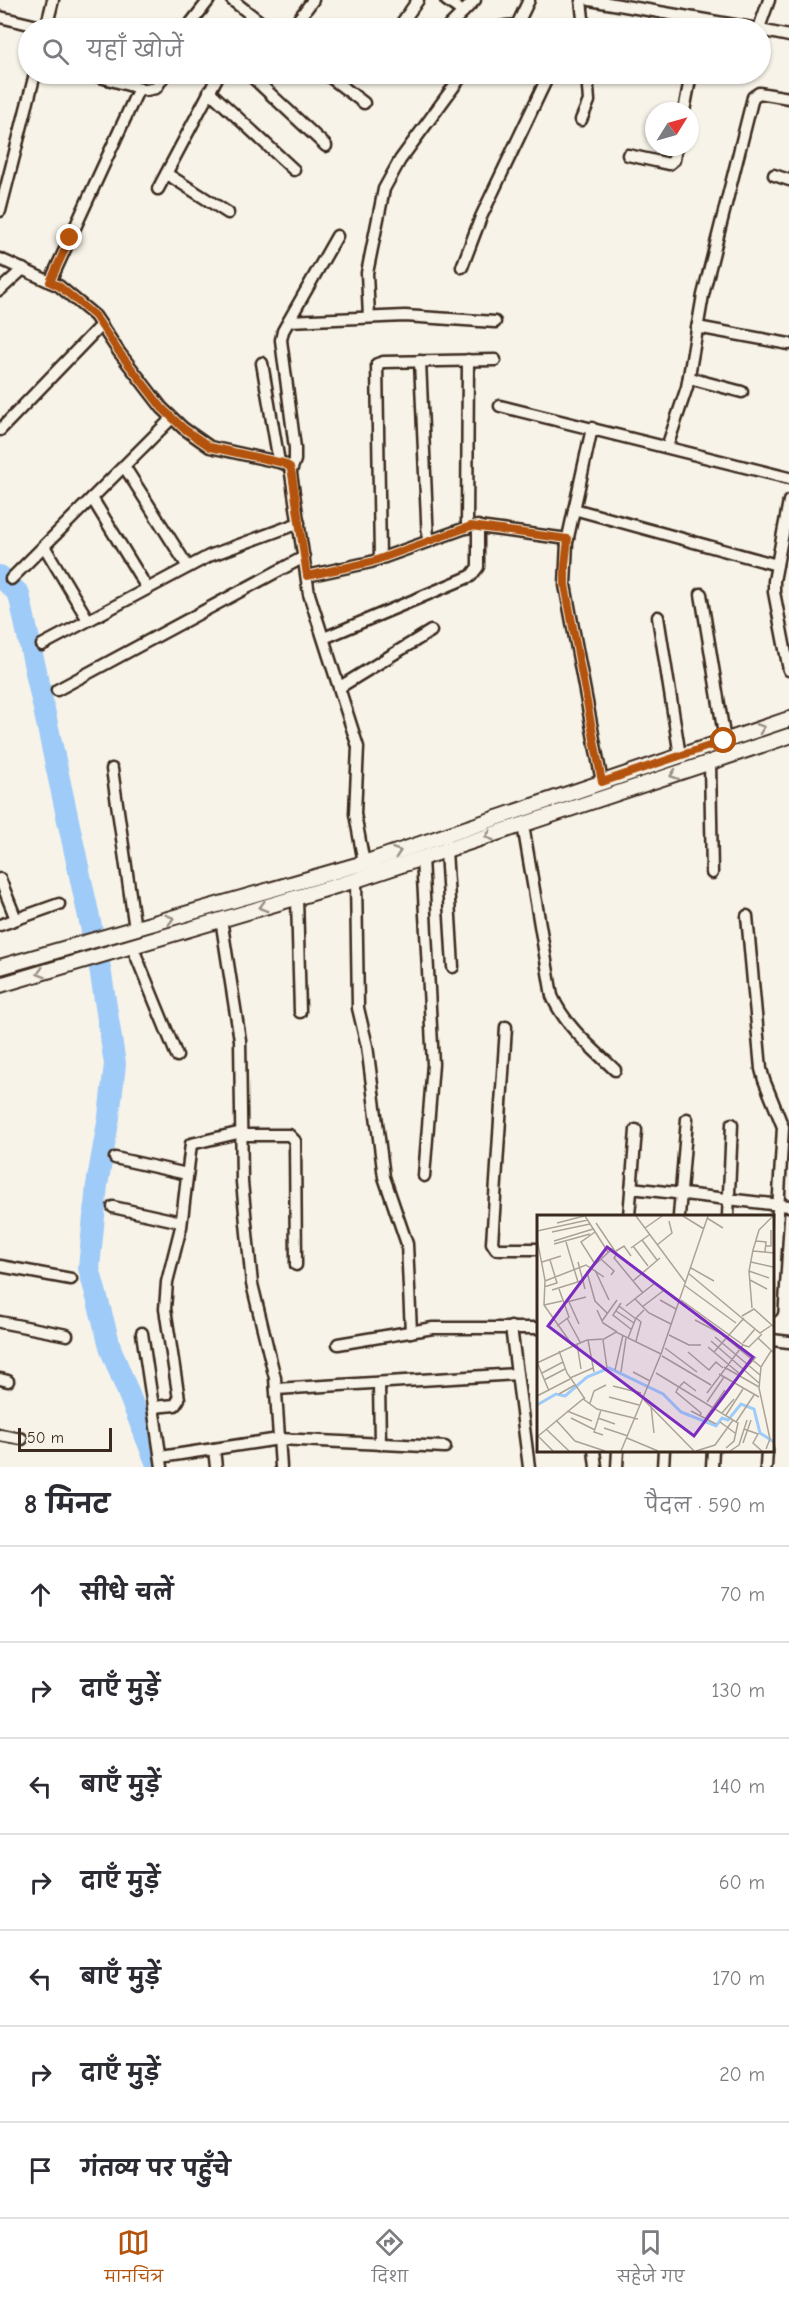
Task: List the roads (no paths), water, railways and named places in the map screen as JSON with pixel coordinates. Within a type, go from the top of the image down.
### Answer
[{"type":"main road","points":[[0,967],[364,863],[789,719]]},
{"type":"main road","points":[[0,985],[356,880],[789,736]]},
{"type":"street","points":[[48,18],[53,0]]},
{"type":"street","points":[[196,18],[209,0]]},
{"type":"street","points":[[232,0],[255,18]]},
{"type":"street","points":[[300,18],[313,0]]},
{"type":"street","points":[[405,18],[418,0]]},
{"type":"street","points":[[446,0],[463,12]]},
{"type":"street","points":[[457,18],[475,0]]},
{"type":"street","points":[[521,18],[530,0]]},
{"type":"street","points":[[582,0],[583,18]]},
{"type":"street","points":[[590,0],[624,3],[694,18]]},
{"type":"street","points":[[763,18],[769,0]]},
{"type":"street","points":[[0,17],[18,21]]},
{"type":"street","points":[[771,32],[789,36]]},
{"type":"street","points":[[0,212],[32,84]]},
{"type":"street","points":[[125,84],[146,90],[156,88],[159,84]]},
{"type":"street","points":[[159,189],[213,84]]},
{"type":"street","points":[[260,84],[326,146]]},
{"type":"street","points":[[339,84],[364,103]]},
{"type":"street","points":[[369,317],[368,273],[384,189],[400,160],[456,84]]},
{"type":"street","points":[[462,267],[481,217],[544,84]]},
{"type":"street","points":[[581,120],[589,101],[588,84]]},
{"type":"street","points":[[686,102],[690,84]]},
{"type":"street","points":[[50,282],[139,88]]},
{"type":"street","points":[[209,91],[294,170]]},
{"type":"street","points":[[667,447],[689,378],[702,295],[753,97],[759,93],[789,98]]},
{"type":"street","points":[[628,154],[669,164],[675,156]]},
{"type":"street","points":[[167,174],[228,213]]},
{"type":"street","points":[[774,175],[789,180]]},
{"type":"street","points":[[291,471],[295,460],[295,448],[281,349],[283,331],[337,236]]},
{"type":"street","points":[[0,259],[59,286],[95,316],[162,408],[210,447],[279,462],[290,467],[309,594],[358,747],[355,814],[364,863]]},
{"type":"street","points":[[0,290],[23,269]]},
{"type":"street","points":[[289,321],[415,316],[495,322]]},
{"type":"street","points":[[0,430],[101,325]]},
{"type":"street","points":[[697,327],[789,344]]},
{"type":"street","points":[[324,638],[471,576],[478,567],[472,527],[468,360]]},
{"type":"street","points":[[380,559],[377,364],[495,360]]},
{"type":"street","points":[[420,361],[428,542]]},
{"type":"street","points":[[262,363],[279,462]]},
{"type":"street","points":[[689,378],[742,392]]},
{"type":"street","points":[[500,406],[789,478]]},
{"type":"street","points":[[11,579],[172,418]]},
{"type":"street","points":[[592,428],[568,539],[565,585],[602,782]]},
{"type":"street","points":[[124,466],[188,567]]},
{"type":"street","points":[[92,498],[147,588]]},
{"type":"street","points":[[789,501],[774,592],[789,670]]},
{"type":"street","points":[[574,509],[777,565]]},
{"type":"street","points":[[42,645],[209,556],[299,523]]},
{"type":"street","points":[[307,576],[380,559],[472,527],[568,539]]},
{"type":"street","points":[[44,546],[88,620]]},
{"type":"street","points":[[57,690],[304,557]]},
{"type":"street","points":[[701,594],[725,741]]},
{"type":"street","points":[[658,617],[680,756]]},
{"type":"street","points":[[340,687],[431,631]]},
{"type":"street","points":[[710,763],[712,873]]},
{"type":"street","points":[[112,769],[135,929]]},
{"type":"street","points":[[523,825],[552,996],[568,1024],[615,1070]]},
{"type":"street","points":[[446,850],[453,967]]},
{"type":"street","points":[[422,858],[433,1064],[424,1176]]},
{"type":"street","points":[[0,879],[16,919]]},
{"type":"street","points":[[356,880],[358,1008],[367,1046],[384,1177],[407,1244],[411,1332]]},
{"type":"street","points":[[297,897],[300,1012]]},
{"type":"street","points":[[0,925],[59,904]]},
{"type":"street","points":[[747,916],[762,1069],[764,1080],[783,1127],[784,1205],[774,1293]]},
{"type":"street","points":[[220,920],[240,1040],[242,1182],[252,1284],[276,1389],[280,1467]]},
{"type":"street","points":[[132,946],[177,1056]]},
{"type":"street","points":[[506,1027],[492,1243],[496,1249],[537,1249]]},
{"type":"street","points":[[679,1215],[687,1119]]},
{"type":"street","points":[[728,1215],[732,1124]]},
{"type":"street","points":[[629,1215],[636,1130]]},
{"type":"street","points":[[153,1407],[175,1405],[179,1399],[165,1296],[181,1222],[191,1144],[242,1134],[289,1135],[295,1141],[296,1265]]},
{"type":"street","points":[[115,1158],[188,1174]]},
{"type":"street","points":[[631,1188],[784,1205]]},
{"type":"street","points":[[113,1207],[181,1222]]},
{"type":"street","points":[[0,1266],[70,1279]]},
{"type":"street","points":[[0,1322],[67,1335]]},
{"type":"street","points":[[338,1344],[444,1327],[537,1328]]},
{"type":"street","points":[[511,1328],[529,1467]]},
{"type":"street","points":[[142,1333],[162,1462],[214,1449],[279,1439],[445,1447]]},
{"type":"street","points":[[774,1340],[789,1342]]},
{"type":"street","points":[[276,1389],[517,1374]]},
{"type":"street","points":[[379,1383],[380,1444]]},
{"type":"street","points":[[0,1436],[22,1439]]},
{"type":"street","points":[[214,1449],[216,1467]]},
{"type":"street","points":[[594,1452],[596,1467]]},
{"type":"street","points":[[617,1467],[618,1452]]},
{"type":"street","points":[[663,1467],[664,1452]]},
{"type":"street","points":[[712,1467],[713,1452]]},
{"type":"waterway","points":[[0,576],[19,594],[100,968],[115,1064],[109,1117],[97,1185],[89,1268],[111,1350],[158,1467]]}]
